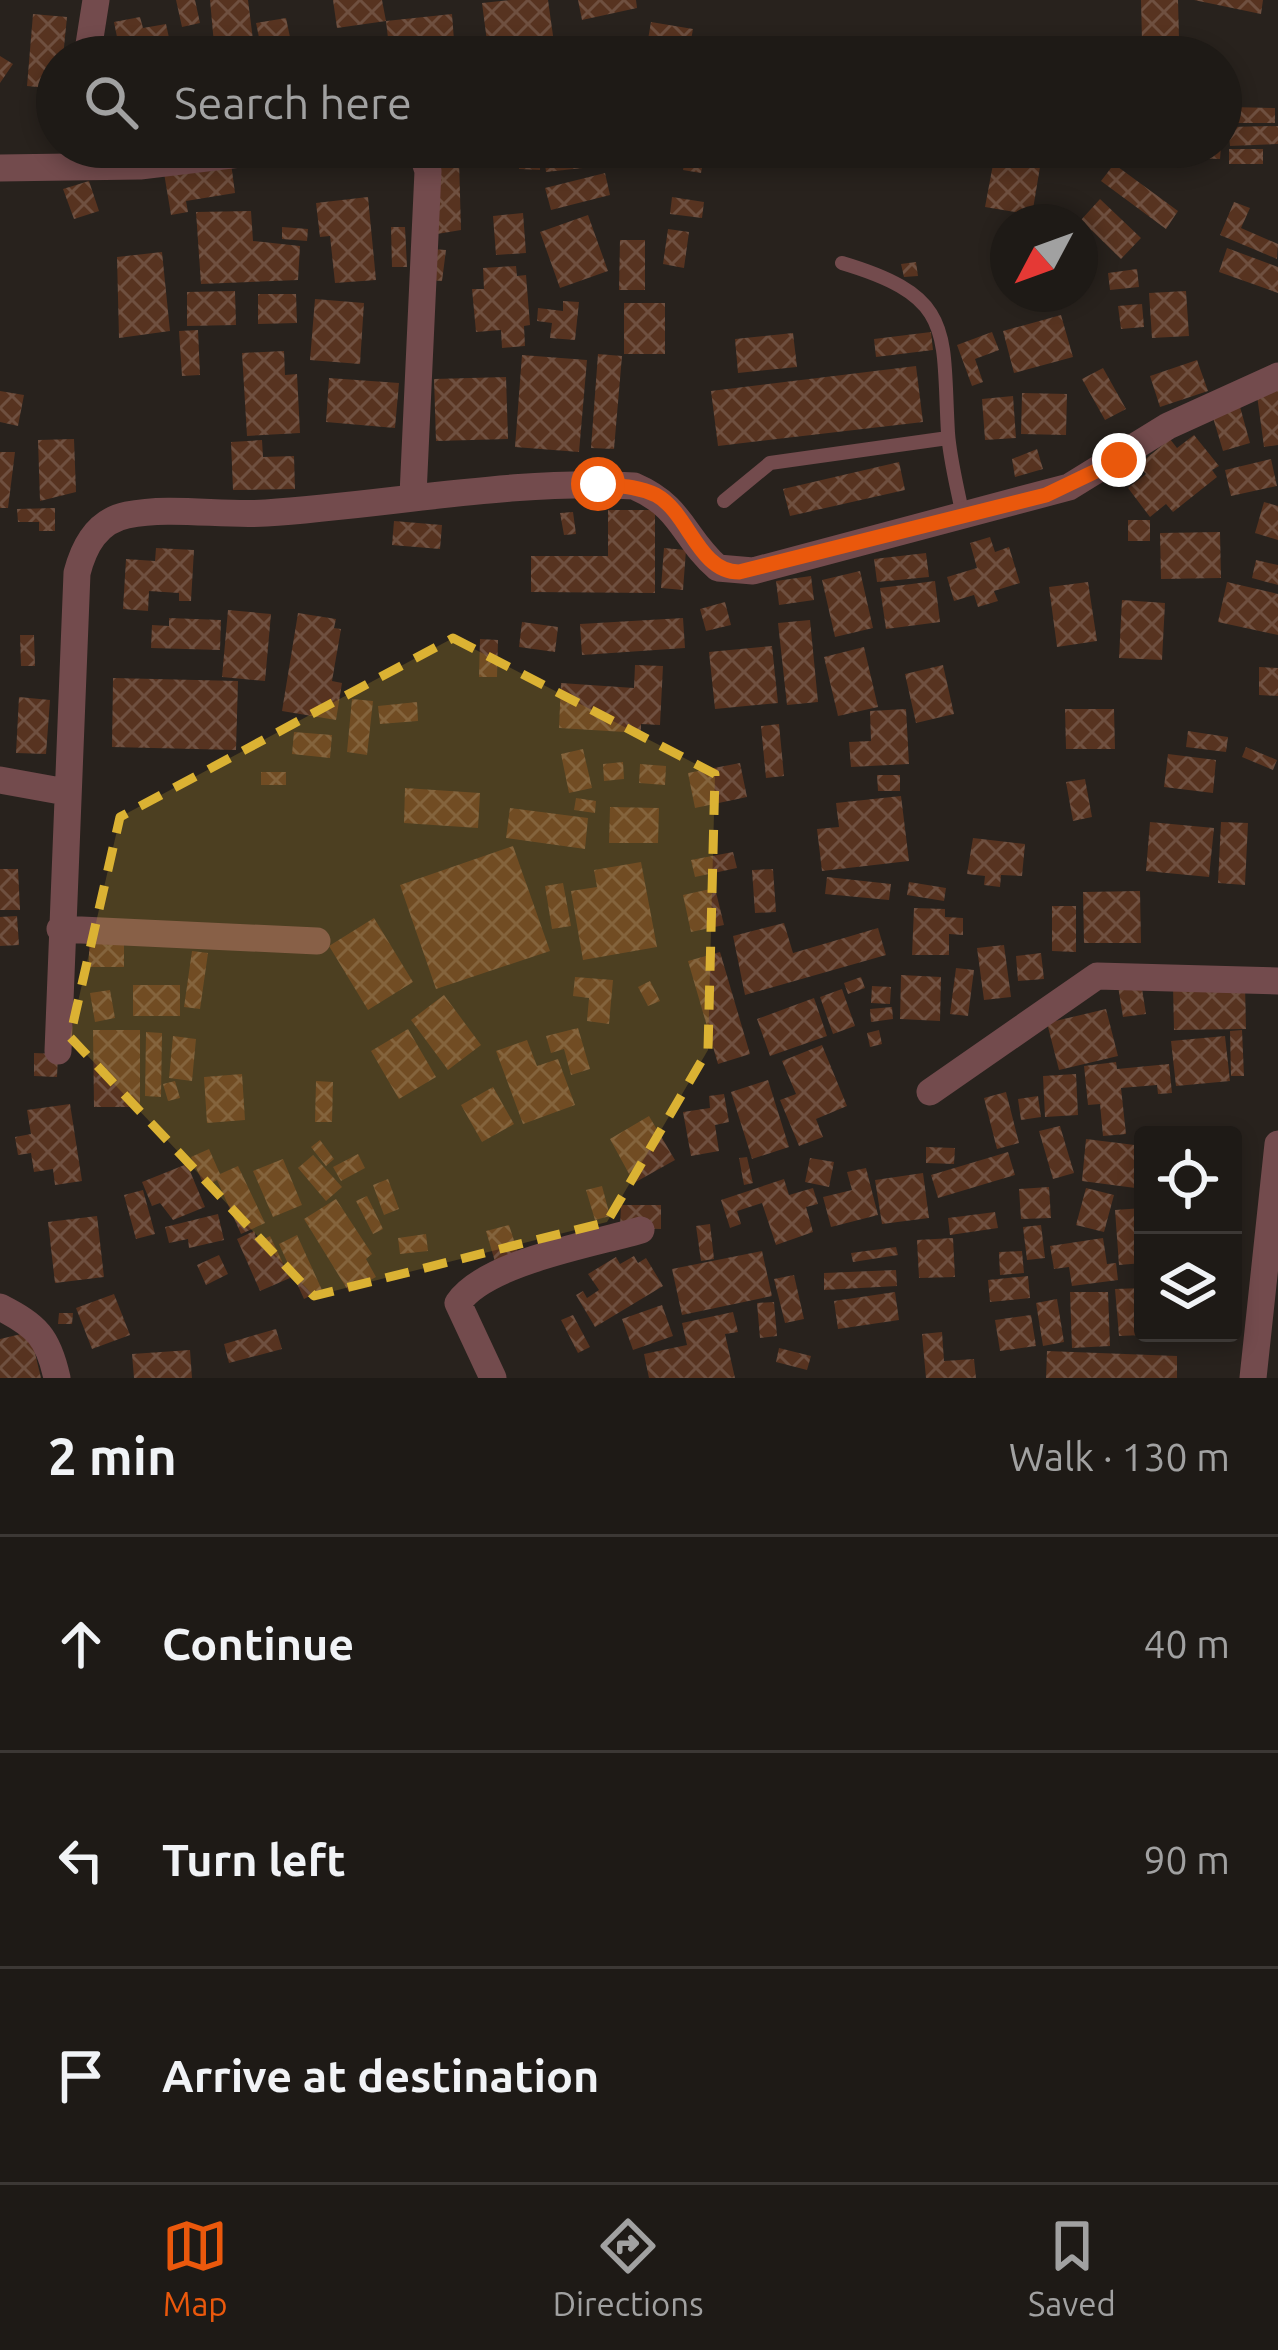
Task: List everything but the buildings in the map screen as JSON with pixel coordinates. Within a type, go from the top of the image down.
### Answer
[{"type":"street","points":[[90,36],[96,0]]},
{"type":"street","points":[[0,168],[36,163]]},
{"type":"street","points":[[413,495],[427,168]]},
{"type":"street","points":[[58,1052],[76,573],[84,545],[103,526],[126,514],[267,513],[413,495],[634,487],[660,497],[681,517],[710,561],[728,572],[753,571],[1069,487],[1183,418],[1278,376]]},
{"type":"street","points":[[0,780],[66,792]]},
{"type":"street","points":[[60,929],[317,941]]},
{"type":"street","points":[[931,1092],[1097,976],[1278,981]]},
{"type":"street","points":[[1253,1378],[1278,1144]]},
{"type":"street","points":[[493,1378],[458,1303],[467,1290],[493,1274],[641,1230]]},
{"type":"street","points":[[0,1307],[34,1324],[47,1338],[57,1378]]},
{"type":"lane","points":[[842,263],[873,272],[908,293],[941,323],[948,438],[963,518]]},
{"type":"lane","points":[[724,501],[770,463],[948,438]]},
{"type":"highlighted area","points":[[453,638],[715,774],[708,1050],[607,1222],[314,1296],[70,1037],[120,817]]},
{"type":"route","points":[[598,484],[634,487],[660,497],[681,517],[710,561],[728,572],[739,572],[1046,495],[1119,460]]}]
